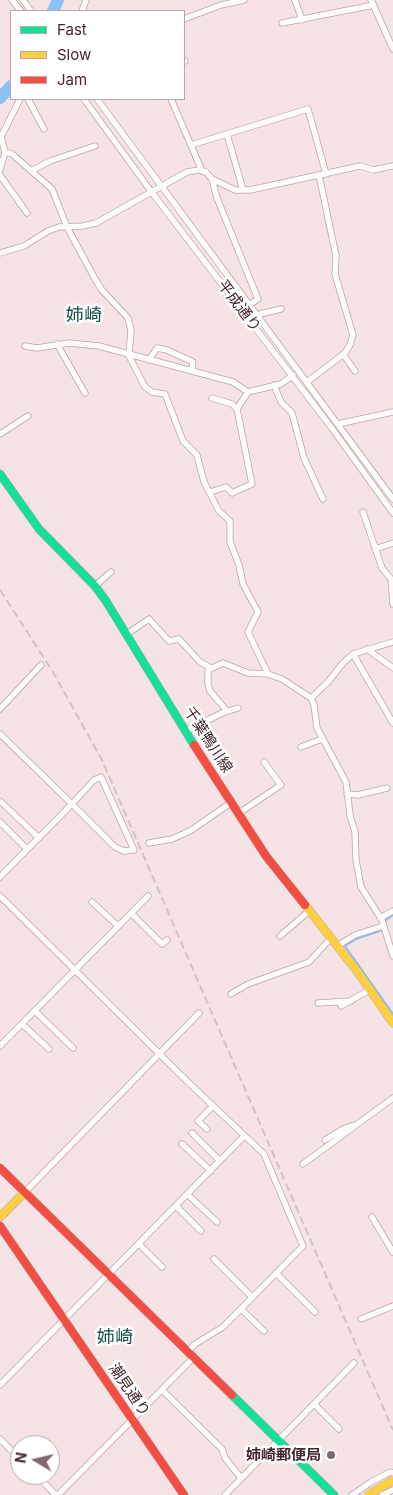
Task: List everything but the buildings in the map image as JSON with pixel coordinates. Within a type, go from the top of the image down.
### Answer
[{"type":"street","points":[[12,0],[20,10]]},
{"type":"street","points":[[185,19],[220,2],[244,0]]},
{"type":"street","points":[[295,0],[302,20]]},
{"type":"street","points":[[282,23],[302,20],[372,2],[390,35],[393,49]]},
{"type":"street","points":[[0,170],[5,152],[1,137],[20,100]]},
{"type":"street","points":[[29,100],[44,129]]},
{"type":"street","name":"平成通り","points":[[85,100],[150,190],[292,376],[393,513]]},
{"type":"street","name":"平成通り","points":[[98,100],[393,499]]},
{"type":"street","points":[[171,100],[202,171],[212,179],[235,190],[262,189],[360,166],[373,170],[393,166]]},
{"type":"street","points":[[191,145],[308,109],[326,174]]},
{"type":"street","points":[[226,134],[243,190]]},
{"type":"street","points":[[31,171],[50,161],[95,146]]},
{"type":"street","points":[[5,152],[12,154],[52,189],[67,227],[101,289],[128,318],[131,330],[129,356],[145,387],[152,392],[165,394],[183,441],[197,455],[219,511],[230,522],[230,542],[239,565],[243,584],[258,612],[248,632],[268,674]]},
{"type":"street","points":[[0,253],[24,246],[48,231],[96,223],[160,185],[187,172],[202,171]]},
{"type":"street","points":[[0,175],[27,213]]},
{"type":"street","points":[[307,382],[343,354],[350,345],[353,335],[335,274],[336,256],[319,176]]},
{"type":"street","points":[[212,179],[216,198],[258,299],[242,310]]},
{"type":"street","points":[[256,315],[281,309]]},
{"type":"street","points":[[57,344],[85,393]]},
{"type":"street","points":[[25,346],[36,348],[57,344],[99,346],[129,356],[192,370],[233,382],[248,392]]},
{"type":"street","points":[[149,360],[157,348],[168,350],[193,362],[192,370]]},
{"type":"street","points":[[343,354],[355,371]]},
{"type":"street","points":[[237,409],[248,392],[280,384],[299,371]]},
{"type":"street","points":[[274,385],[281,402],[292,413],[304,458],[323,499]]},
{"type":"street","points":[[210,492],[226,487],[232,493],[252,484],[237,409],[232,404],[212,398]]},
{"type":"street","points":[[338,424],[393,412]]},
{"type":"street","points":[[0,434],[28,416]]},
{"type":"street","name":"千葉鴨川線","points":[[0,474],[39,529],[95,586],[127,634],[154,682],[266,856],[308,912],[371,989],[392,1021]]},
{"type":"street","points":[[362,512],[382,568],[391,579],[393,604]]},
{"type":"street","points":[[375,549],[393,544]]},
{"type":"street","points":[[95,586],[110,572]]},
{"type":"street","points":[[127,634],[149,619],[169,641],[179,639],[200,662],[210,668]]},
{"type":"street","points":[[311,698],[353,654],[393,642]]},
{"type":"street","points":[[367,649],[393,668]]},
{"type":"street","points":[[353,654],[393,723]]},
{"type":"street","points":[[210,668],[223,663],[248,673],[268,674],[282,679],[311,698],[314,705],[317,728],[346,782],[350,816],[355,832],[356,860],[360,887],[380,918],[393,956]]},
{"type":"street","points":[[0,709],[41,665]]},
{"type":"street","points":[[210,668],[207,677],[210,691],[226,711]]},
{"type":"street","points":[[186,731],[226,711],[238,708]]},
{"type":"street","points":[[0,734],[72,804],[115,847],[124,851],[134,850],[101,777],[94,780],[72,804],[0,877]]},
{"type":"street","points":[[301,747],[322,739]]},
{"type":"street","points":[[239,813],[281,785],[264,762]]},
{"type":"street","points":[[347,794],[358,795],[387,788]]},
{"type":"street","points":[[1,802],[39,838]]},
{"type":"street","points":[[149,843],[165,841],[190,831],[232,802]]},
{"type":"street","points":[[0,822],[27,849]]},
{"type":"street","points":[[0,896],[74,971],[264,1154],[303,1246],[223,1327],[195,1344],[190,1355],[162,1390],[57,1495],[46,1485]]},
{"type":"street","points":[[0,1046],[148,896]]},
{"type":"street","points":[[92,902],[118,926]]},
{"type":"street","points":[[380,918],[393,911]]},
{"type":"street","points":[[280,936],[308,912]]},
{"type":"street","points":[[131,913],[162,944],[167,940]]},
{"type":"street","points":[[337,946],[355,935],[383,926]]},
{"type":"street","points":[[231,994],[248,984],[309,962],[331,938]]},
{"type":"street","points":[[341,1006],[371,989]]},
{"type":"street","points":[[318,1003],[351,1000]]},
{"type":"street","points":[[35,1011],[74,1048]]},
{"type":"street","points":[[0,1217],[199,1013]]},
{"type":"street","points":[[22,1024],[49,1049]]},
{"type":"street","points":[[303,1164],[393,1098]]},
{"type":"street","points":[[207,1129],[198,1121],[213,1106]]},
{"type":"street","points":[[325,1140],[343,1128],[358,1124]]},
{"type":"street","points":[[192,1133],[220,1161]]},
{"type":"street","points":[[0,1385],[244,1136]]},
{"type":"street","points":[[182,1144],[210,1171]]},
{"type":"street","points":[[0,1168],[334,1495]]},
{"type":"street","points":[[187,1194],[217,1222]]},
{"type":"street","points":[[176,1206],[201,1231]]},
{"type":"street","points":[[372,1217],[393,1252]]},
{"type":"street","name":"潮見通り","points":[[0,1226],[184,1495]]},
{"type":"street","points":[[139,1244],[162,1266]]},
{"type":"street","points":[[214,1259],[252,1297]]},
{"type":"street","points":[[276,1274],[315,1312]]},
{"type":"street","points":[[361,1319],[393,1306]]},
{"type":"street","points":[[241,1309],[264,1331]]},
{"type":"street","points":[[225,1495],[354,1363]]},
{"type":"street","points":[[162,1390],[222,1449],[225,1458],[241,1478]]},
{"type":"street","points":[[314,1404],[339,1429]]},
{"type":"street","points":[[0,1440],[10,1450]]},
{"type":"street","points":[[352,1495],[371,1482],[390,1472],[393,1473]]},
{"type":"street","points":[[368,1495],[393,1480]]},
{"type":"street","points":[[382,1495],[393,1490]]},
{"type":"waterway","points":[[53,10],[58,0]]},
{"type":"waterway","points":[[0,98],[10,87]]},
{"type":"waterway","points":[[385,921],[393,915]]},
{"type":"waterway","points":[[382,928],[380,931],[356,939],[345,946],[393,1014]]},
{"type":"railway","points":[[0,590],[53,672],[102,760],[393,1430]]},
{"type":"traffic: fast","points":[[0,474],[39,529],[95,586],[106,601],[194,745]]},
{"type":"traffic: fast","points":[[232,1395],[334,1495]]},
{"type":"traffic: slow","points":[[305,905],[357,971],[393,1023]]},
{"type":"traffic: slow","points":[[0,1217],[25,1192]]},
{"type":"traffic: slow","points":[[368,1495],[393,1480]]},
{"type":"traffic: jam","points":[[194,745],[266,856],[305,905]]},
{"type":"traffic: jam","points":[[0,1168],[232,1395]]},
{"type":"traffic: jam","points":[[0,1226],[184,1495]]},
{"type":"place","name":"姉崎郵便局","points":[[331,1455]]},
{"type":"district","name":"姉崎","points":[[84,316]]},
{"type":"district","name":"姉崎","points":[[115,1338]]}]
